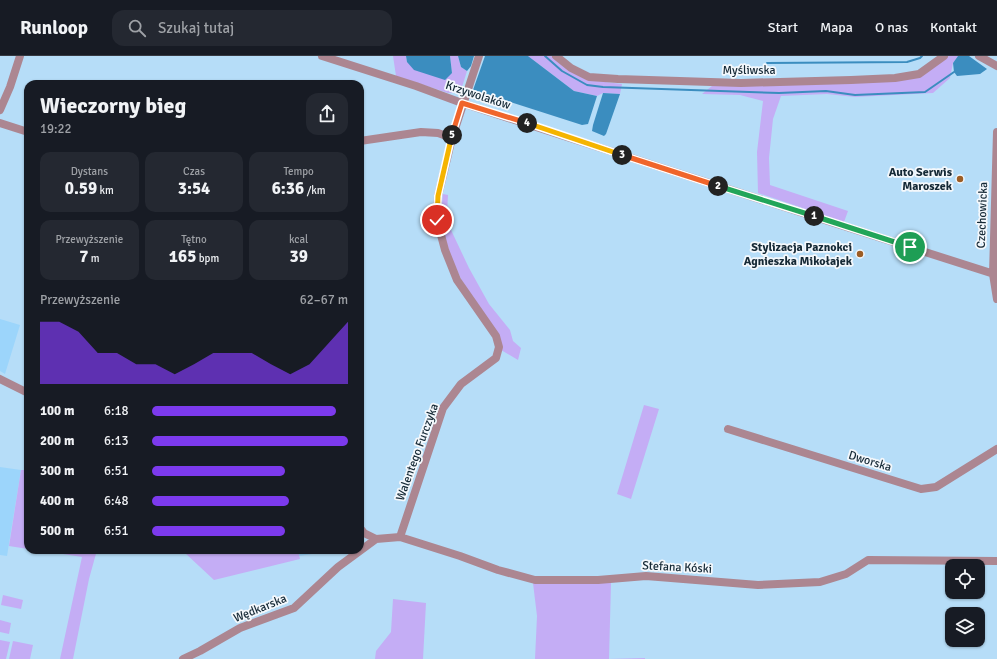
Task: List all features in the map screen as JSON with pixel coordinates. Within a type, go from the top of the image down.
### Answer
[{"type":"street","points":[[0,110],[10,87],[20,56]]},
{"type":"street","name":"Krzywolaków","points":[[322,56],[416,86],[462,103],[995,274]]},
{"type":"street","name":"Walentego Furczyka","points":[[400,537],[443,408],[461,384],[496,358],[500,347],[496,336],[457,280],[445,250],[437,220],[438,196],[452,138],[462,103],[479,56]]},
{"type":"street","name":"Myśliwska","points":[[556,56],[571,68],[589,78],[741,83],[895,78],[919,74],[944,56]]},
{"type":"street","points":[[979,56],[997,66]]},
{"type":"street","points":[[0,123],[24,131]]},
{"type":"street","points":[[364,140],[421,132],[438,133],[452,138]]},
{"type":"street","name":"Czechowicka","points":[[997,132],[995,274],[997,299]]},
{"type":"street","points":[[0,379],[24,391]]},
{"type":"street","name":"Dworska","points":[[728,429],[921,489],[936,487],[997,449]]},
{"type":"street","points":[[364,533],[376,539]]},
{"type":"street","name":"Stefana Kóski","points":[[376,539],[400,537],[498,570],[535,580],[598,580],[646,576],[758,585],[820,582],[846,574],[868,560],[997,561]]},
{"type":"street","name":"Wędkarska","points":[[364,548],[376,539]]},
{"type":"street","name":"Wędkarska","points":[[183,659],[240,628],[294,608],[338,567],[356,554]]},
{"type":"shaded area","points":[[393,56],[406,56],[407,62],[452,73],[450,56],[458,56],[461,67],[467,71],[459,92],[448,93],[396,76]]},
{"type":"shaded area","points":[[406,56],[450,56],[452,73],[445,80],[414,70],[407,62]]},
{"type":"shaded area","points":[[458,56],[474,56],[471,66],[467,71],[461,67]]},
{"type":"shaded area","points":[[485,56],[528,56],[574,91],[597,96],[588,124],[582,125],[473,90]]},
{"type":"shaded area","points":[[528,56],[551,56],[570,71],[589,80],[622,84],[620,94],[603,93],[597,96],[574,91]]},
{"type":"shaded area","points":[[949,56],[958,56],[953,63],[950,78],[933,93],[855,97],[827,94],[781,96],[773,119],[769,158],[770,185],[848,211],[844,222],[758,193],[757,152],[763,101],[740,95],[702,94],[712,86],[920,77]]},
{"type":"shaded area","points":[[958,56],[969,56],[987,69],[980,74],[957,76],[954,72],[953,63]]},
{"type":"shaded area","points":[[603,93],[620,94],[604,136],[592,131]]},
{"type":"shaded area","points":[[443,194],[448,195],[447,214],[451,230],[469,268],[489,304],[510,330],[513,341],[521,348],[518,360],[501,350],[461,279],[448,250],[440,222]]},
{"type":"shaded area","points":[[0,319],[20,325],[5,374],[0,371]]},
{"type":"shaded area","points":[[644,405],[659,409],[631,499],[617,494]]},
{"type":"shaded area","points":[[0,467],[21,470],[7,556],[0,555]]},
{"type":"shaded area","points":[[21,470],[24,470],[24,548],[9,546]]},
{"type":"shaded area","points":[[63,554],[96,554],[89,579],[73,659],[60,659],[82,557]]},
{"type":"shaded area","points":[[186,554],[299,554],[300,559],[214,580]]},
{"type":"shaded area","points":[[299,554],[312,554],[299,556]]},
{"type":"shaded area","points":[[533,583],[611,583],[609,659],[535,659],[537,616]]},
{"type":"shaded area","points":[[3,595],[23,600],[21,609],[1,605]]},
{"type":"shaded area","points":[[393,599],[426,603],[423,659],[375,659],[376,651],[391,632]]},
{"type":"shaded area","points":[[0,620],[11,623],[9,634],[0,632]]},
{"type":"shaded area","points":[[0,640],[10,642],[6,659],[0,659]]},
{"type":"shaded area","points":[[13,641],[33,645],[30,659],[9,659]]},
{"type":"shaded area","points":[[645,658],[645,659],[609,659]]},
{"type":"waterway","points":[[545,56],[562,71],[587,85],[603,87],[779,93],[826,91],[855,95],[925,92],[954,72]]},
{"type":"waterway","points":[[767,63],[907,62],[922,56]]},
{"type":"place","name":"Auto Serwis Maroszek","points":[[960,179]]},
{"type":"place","name":"Stylizacja Paznokci Agnieszka Mikołajek","points":[[860,254]]},
{"type":"route","points":[[437,220],[438,196],[462,103],[910,247]]}]
